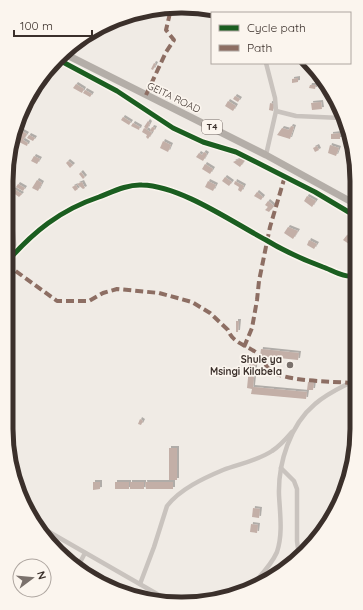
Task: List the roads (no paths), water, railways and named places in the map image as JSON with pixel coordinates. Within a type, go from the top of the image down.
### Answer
[{"type":"highway","name":"GEITA ROAD","points":[[69,56],[266,155],[350,201]]},
{"type":"street","points":[[62,62],[116,91],[173,128],[203,142],[242,155],[315,192],[350,214]]},
{"type":"street","points":[[266,64],[275,98],[276,110],[266,155]]},
{"type":"street","points":[[276,110],[296,116],[337,118]]},
{"type":"street","points":[[15,253],[42,226],[70,208],[117,190],[141,184],[173,192],[193,200],[295,255],[348,276],[350,275]]},
{"type":"street","points":[[13,237],[15,253]]},
{"type":"street","points":[[140,584],[154,547],[166,506],[170,501],[197,483],[223,470],[271,452],[283,443],[314,404],[350,382]]},
{"type":"street","points":[[258,579],[271,564],[280,541],[279,477],[294,429]]},
{"type":"street","points":[[281,468],[294,481],[297,489],[298,550]]},
{"type":"street","points":[[49,532],[161,596]]},
{"type":"street","points":[[80,563],[85,553]]},
{"type":"place","name":"Shule ya Msingi Kilabela","points":[[290,365]]}]
